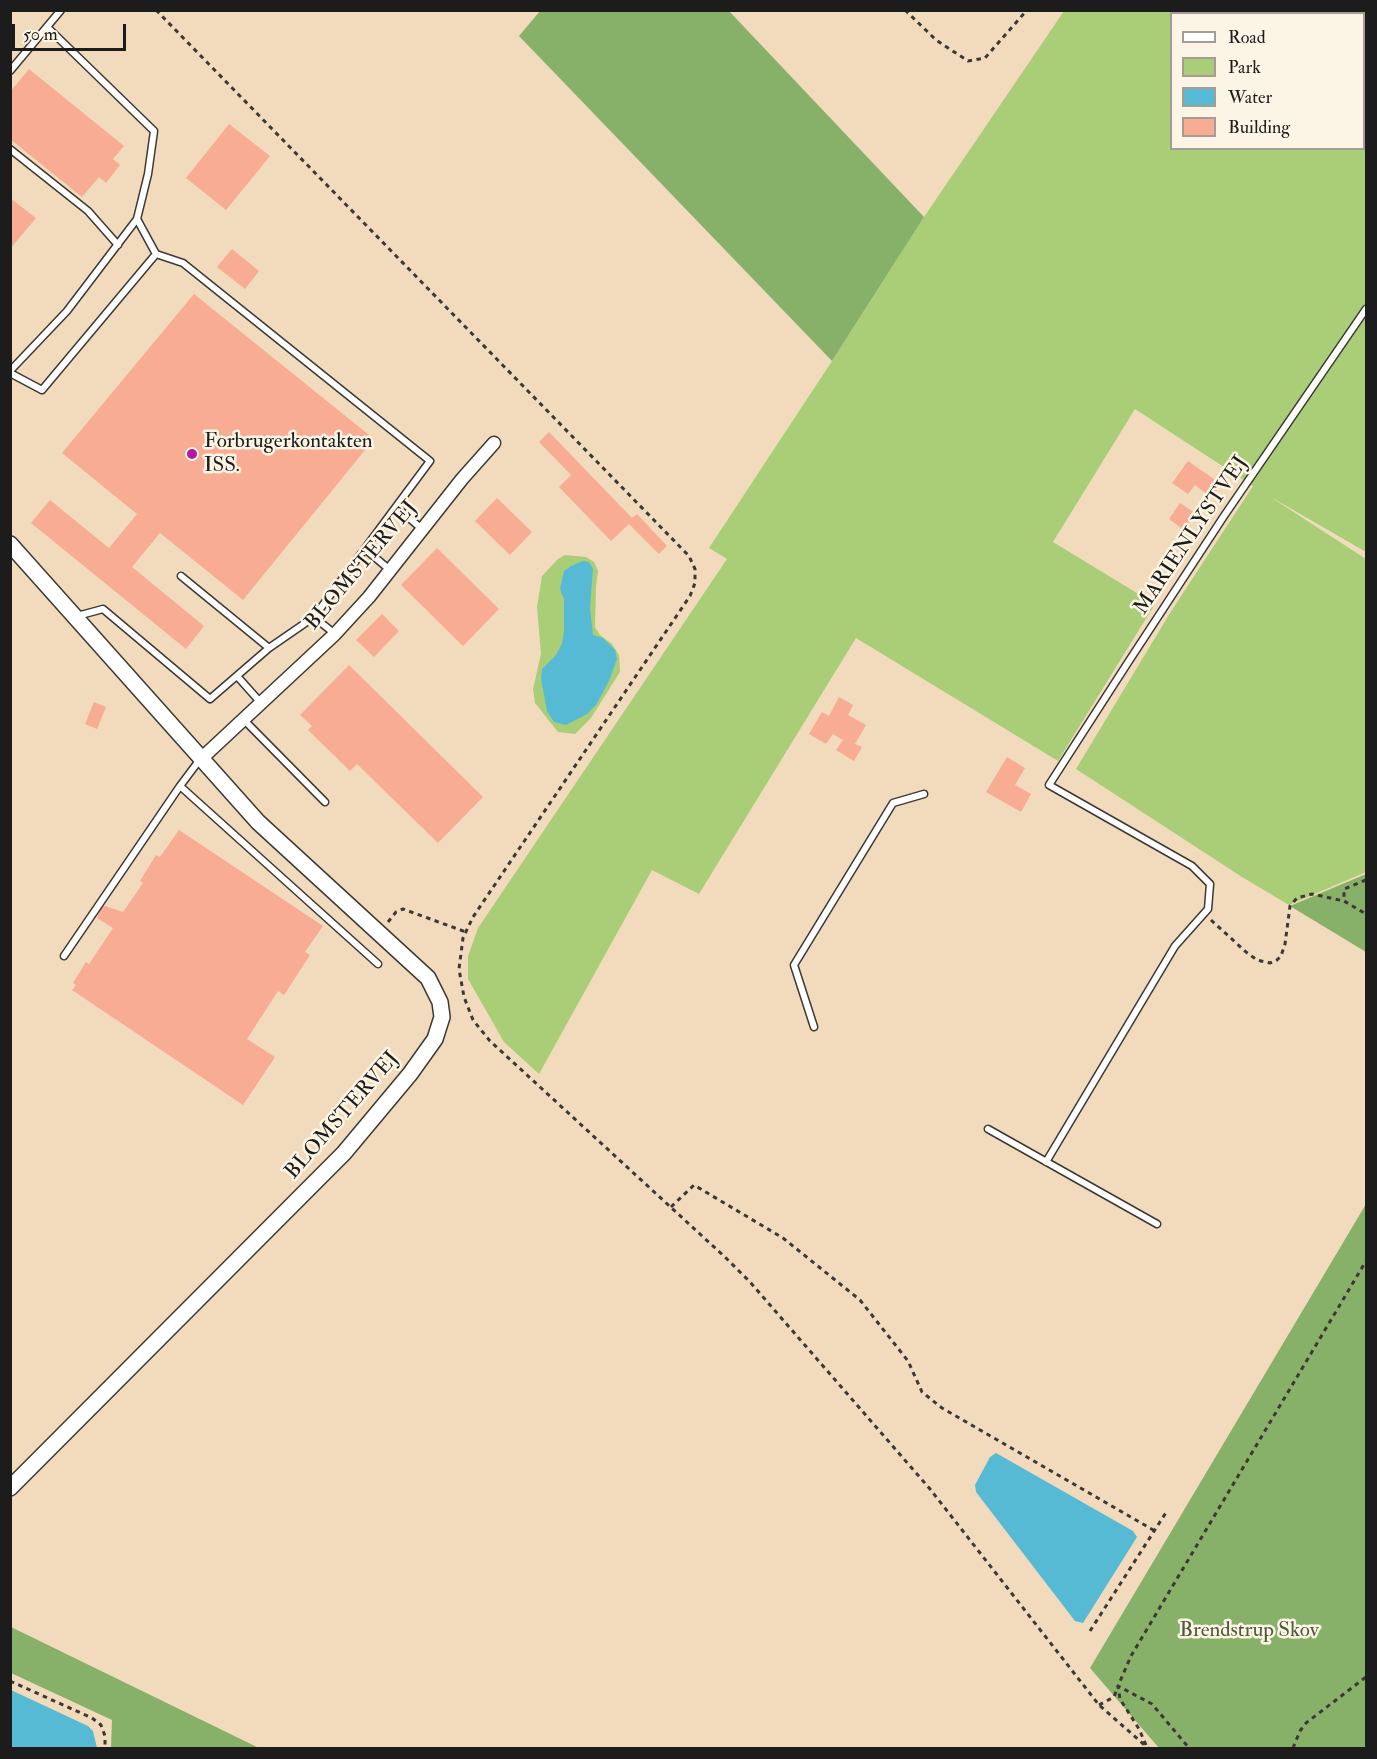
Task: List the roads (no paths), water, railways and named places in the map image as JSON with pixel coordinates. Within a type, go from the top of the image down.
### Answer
[{"type":"street","name":"BLOMSTERVEJ","points":[[201,758],[335,634],[369,597],[462,479],[494,443]]},
{"type":"street","name":"BLOMSTERVEJ","points":[[10,544],[77,616],[258,822],[428,978],[440,1002],[442,1017],[435,1040],[410,1074],[344,1152],[10,1488]]},
{"type":"lane","points":[[10,71],[61,10]]},
{"type":"lane","points":[[47,27],[154,131],[148,174],[137,219],[68,311],[10,372],[42,390],[156,254]]},
{"type":"lane","points":[[10,149],[88,211],[118,245]]},
{"type":"lane","points":[[77,616],[103,609],[210,699],[269,648],[314,617],[430,461],[183,262],[156,254],[137,219]]},
{"type":"lane","name":"MARIENLYSTVEJ","points":[[1046,1162],[1175,946],[1208,909],[1210,884],[1192,866],[1049,785],[1179,585],[1366,309]]},
{"type":"lane","points":[[396,507],[422,530]]},
{"type":"lane","points":[[365,549],[390,570]]},
{"type":"lane","points":[[181,576],[269,648]]},
{"type":"lane","points":[[314,617],[335,634]]},
{"type":"lane","points":[[237,676],[261,704]]},
{"type":"lane","points":[[244,720],[325,802]]},
{"type":"lane","points":[[64,956],[201,758]]},
{"type":"lane","points":[[180,786],[378,964]]},
{"type":"lane","points":[[814,1027],[794,965],[893,803],[924,794]]},
{"type":"lane","points":[[988,1129],[1157,1224]]},
{"type":"water","points":[[583,561],[589,562],[593,569],[590,608],[593,635],[603,638],[615,650],[617,659],[609,681],[596,705],[587,714],[566,725],[554,722],[547,711],[541,679],[542,669],[556,655],[562,644],[564,599],[560,589],[564,571]]},
{"type":"water","points":[[996,1453],[1133,1531],[1137,1537],[1083,1623],[1075,1621],[976,1492],[975,1485],[990,1457]]},
{"type":"water","points":[[11,1690],[88,1726],[93,1731],[97,1748],[11,1748]]},
{"type":"place","name":"Forbrugerkontakten ISS.","points":[[192,454]]},
{"type":"park label","name":"Brendstrup Skov","points":[[1249,1631]]}]
